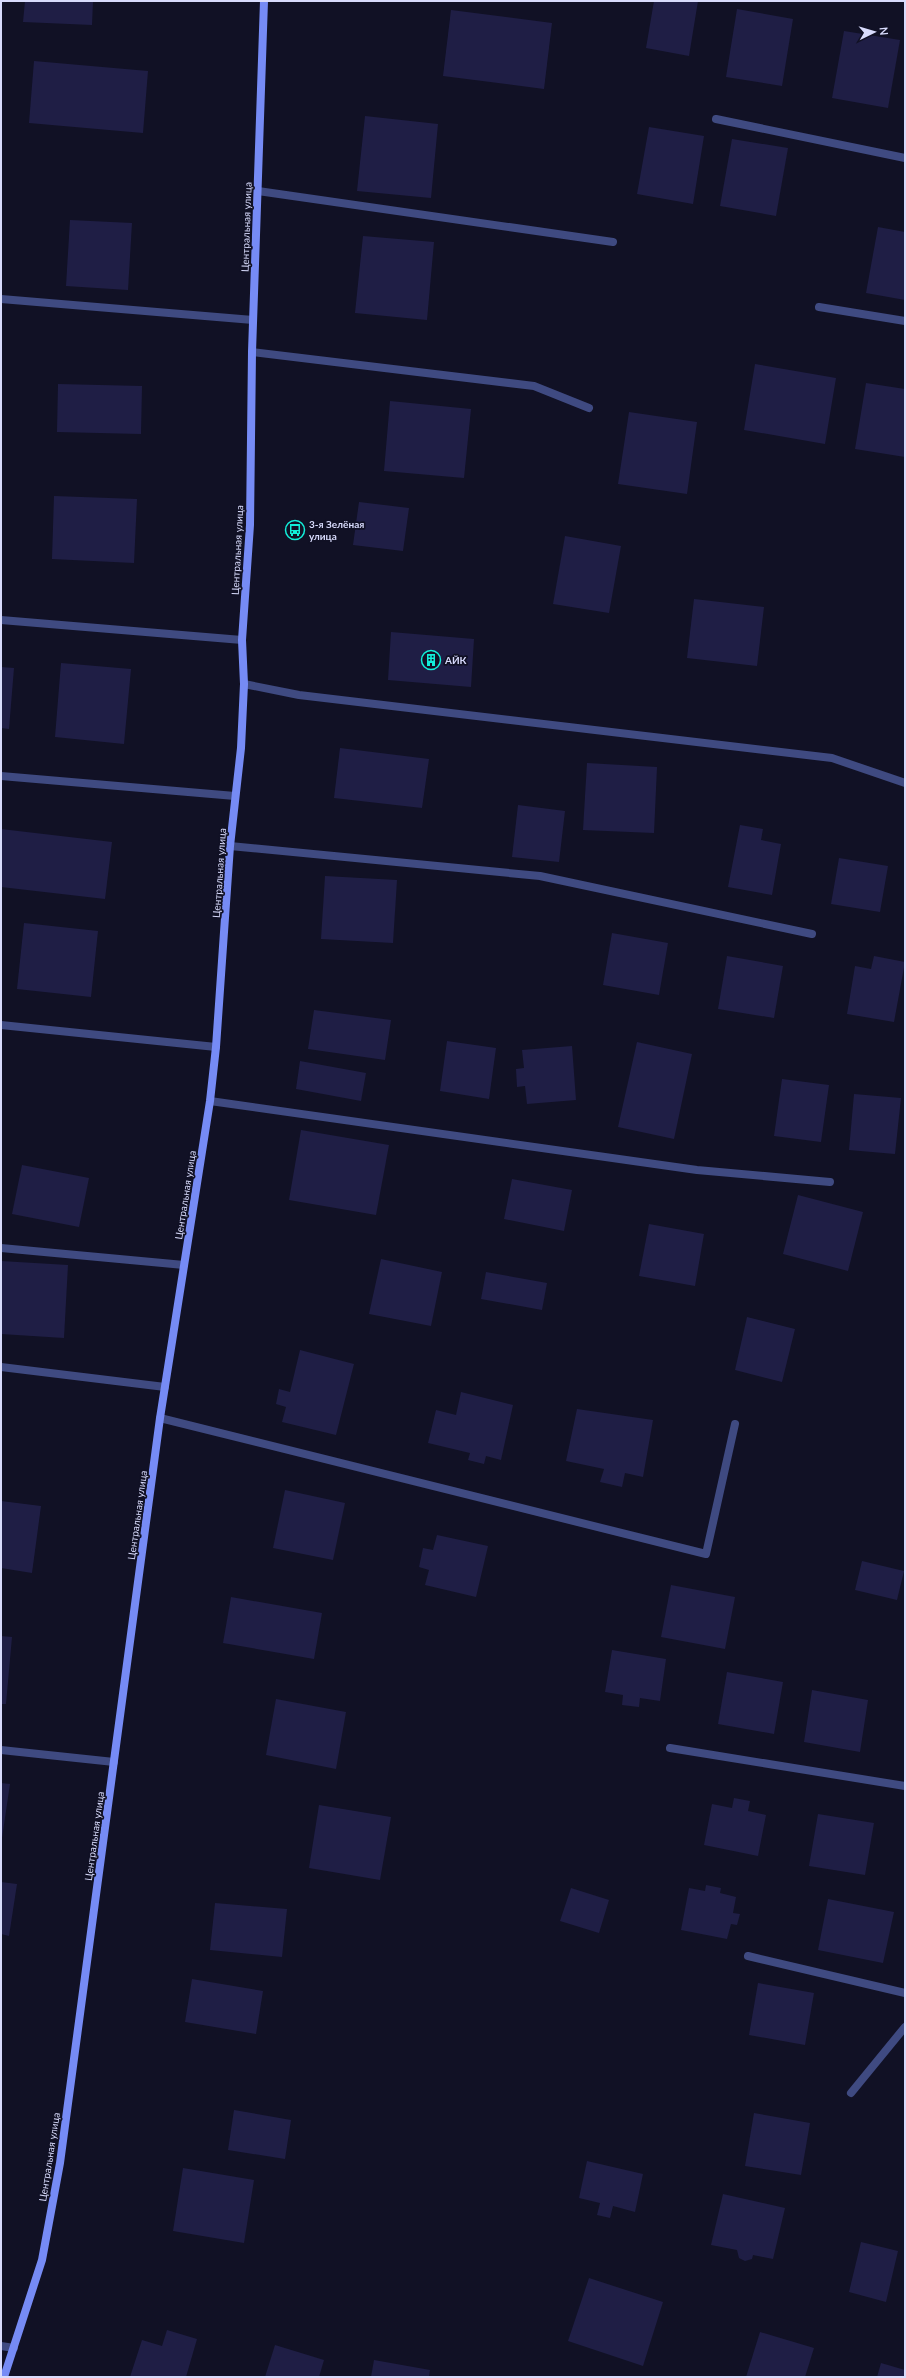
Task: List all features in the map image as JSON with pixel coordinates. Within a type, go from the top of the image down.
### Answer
[{"type":"street","name":"Центральная улица","points":[[6,2376],[42,2260],[60,2163],[160,1418],[210,1101],[216,1046],[230,846],[241,748],[244,684],[242,640],[250,525],[252,352],[264,1]]},
{"type":"street","points":[[716,119],[905,158]]},
{"type":"street","points":[[258,191],[613,242]]},
{"type":"street","points":[[1,299],[253,320]]},
{"type":"street","points":[[819,307],[905,321]]},
{"type":"street","points":[[252,352],[534,386],[589,408]]},
{"type":"street","points":[[1,620],[242,640]]},
{"type":"street","points":[[244,684],[307,696],[832,758],[905,783]]},
{"type":"street","points":[[1,776],[235,796]]},
{"type":"street","points":[[230,846],[540,876],[812,934]]},
{"type":"street","points":[[1,1024],[216,1046]]},
{"type":"street","points":[[210,1101],[697,1170],[830,1182]]},
{"type":"street","points":[[1,1248],[184,1265]]},
{"type":"street","points":[[1,1367],[165,1387]]},
{"type":"street","points":[[160,1418],[706,1554],[735,1424]]},
{"type":"street","points":[[670,1748],[905,1786]]},
{"type":"street","points":[[1,1750],[114,1762]]},
{"type":"street","points":[[748,1956],[905,1992]]},
{"type":"street","points":[[851,2093],[905,2026]]},
{"type":"street","points":[[1,2346],[14,2348]]},
{"type":"building","points":[[25,1],[93,1],[92,25],[23,22]]},
{"type":"building","points":[[654,1],[698,1],[689,56],[646,48]]},
{"type":"building","points":[[737,9],[793,19],[782,86],[726,77]]},
{"type":"building","points":[[451,10],[552,23],[544,89],[443,76]]},
{"type":"building","points":[[844,31],[900,40],[888,108],[832,98]]},
{"type":"building","points":[[34,61],[148,71],[143,133],[29,123]]},
{"type":"building","points":[[365,116],[438,124],[431,198],[357,191]]},
{"type":"building","points":[[649,127],[704,136],[693,204],[637,194]]},
{"type":"building","points":[[732,139],[788,148],[776,216],[720,206]]},
{"type":"building","points":[[70,220],[132,223],[128,290],[66,286]]},
{"type":"building","points":[[878,227],[905,232],[905,300],[866,293]]},
{"type":"building","points":[[363,236],[434,242],[427,320],[355,313]]},
{"type":"building","points":[[755,364],[836,378],[825,444],[744,430]]},
{"type":"building","points":[[866,383],[905,389],[905,457],[855,449]]},
{"type":"building","points":[[58,384],[142,386],[141,434],[57,432]]},
{"type":"building","points":[[390,401],[471,409],[464,478],[384,471]]},
{"type":"building","points":[[629,412],[697,422],[687,494],[618,484]]},
{"type":"building","points":[[54,496],[137,499],[134,563],[52,559]]},
{"type":"building","points":[[359,502],[409,508],[403,551],[353,545]]},
{"type":"building","points":[[565,536],[621,546],[609,613],[553,604]]},
{"type":"building","points":[[694,599],[764,607],[757,666],[687,658]]},
{"type":"building","name":"АЙК","points":[[391,632],[474,639],[471,687],[388,680]]},
{"type":"building","points":[[61,663],[131,669],[124,744],[55,737]]},
{"type":"building","points":[[1,667],[14,668],[9,729],[1,728]]},
{"type":"building","points":[[340,748],[429,759],[422,808],[334,798]]},
{"type":"building","points":[[587,763],[657,767],[654,833],[583,830]]},
{"type":"building","points":[[518,805],[565,811],[559,862],[512,857]]},
{"type":"building","points":[[740,825],[763,829],[761,840],[781,844],[772,895],[728,887]]},
{"type":"building","points":[[1,829],[112,842],[105,899],[1,887]]},
{"type":"building","points":[[839,858],[888,866],[880,912],[831,904]]},
{"type":"building","points":[[325,876],[397,880],[393,943],[321,939]]},
{"type":"building","points":[[24,923],[98,931],[91,997],[17,989]]},
{"type":"building","points":[[612,933],[668,943],[659,995],[603,985]]},
{"type":"building","points":[[727,956],[783,966],[774,1018],[718,1009]]},
{"type":"building","points":[[874,956],[905,962],[894,1022],[847,1014],[855,966],[871,969]]},
{"type":"building","points":[[314,1010],[391,1020],[385,1060],[308,1049]]},
{"type":"building","points":[[447,1041],[496,1048],[489,1099],[440,1091]]},
{"type":"building","points":[[637,1042],[692,1054],[674,1139],[618,1127]]},
{"type":"building","points":[[572,1046],[576,1100],[527,1104],[525,1086],[517,1087],[516,1069],[524,1068],[522,1050]]},
{"type":"building","points":[[300,1061],[366,1073],[361,1101],[296,1089]]},
{"type":"building","points":[[782,1079],[829,1085],[821,1142],[774,1136]]},
{"type":"building","points":[[854,1094],[901,1098],[895,1154],[849,1150]]},
{"type":"building","points":[[301,1130],[389,1145],[376,1215],[289,1200]]},
{"type":"building","points":[[22,1165],[89,1178],[79,1227],[12,1214]]},
{"type":"building","points":[[512,1179],[572,1190],[564,1231],[504,1219]]},
{"type":"building","points":[[798,1195],[863,1212],[848,1271],[783,1254]]},
{"type":"building","points":[[649,1224],[704,1234],[695,1286],[639,1276]]},
{"type":"building","points":[[381,1259],[442,1272],[431,1326],[369,1314]]},
{"type":"building","points":[[1,1261],[68,1265],[64,1338],[1,1334]]},
{"type":"building","points":[[486,1272],[547,1283],[542,1310],[481,1299]]},
{"type":"building","points":[[747,1317],[795,1329],[782,1382],[735,1370]]},
{"type":"building","points":[[300,1350],[354,1364],[336,1435],[282,1422],[286,1407],[276,1404],[279,1389],[290,1392]]},
{"type":"building","points":[[461,1392],[513,1405],[501,1460],[486,1456],[484,1464],[468,1460],[470,1453],[428,1443],[436,1410],[456,1415]]},
{"type":"building","points":[[577,1409],[653,1420],[643,1477],[625,1473],[622,1487],[600,1482],[604,1469],[566,1461]]},
{"type":"building","points":[[285,1490],[345,1503],[333,1560],[273,1548]]},
{"type":"building","points":[[1,1501],[41,1506],[32,1573],[1,1568]]},
{"type":"building","points":[[437,1535],[488,1546],[476,1597],[425,1585],[429,1570],[419,1567],[423,1548],[433,1550]]},
{"type":"building","points":[[862,1561],[904,1571],[897,1600],[855,1590]]},
{"type":"building","points":[[671,1585],[735,1597],[725,1649],[661,1637]]},
{"type":"building","points":[[231,1597],[322,1613],[314,1659],[223,1643]]},
{"type":"building","points":[[1,1636],[12,1637],[6,1704],[1,1704]]},
{"type":"building","points":[[612,1650],[666,1659],[660,1701],[640,1698],[639,1707],[622,1705],[623,1695],[605,1692]]},
{"type":"building","points":[[727,1672],[783,1682],[774,1734],[718,1724]]},
{"type":"building","points":[[812,1690],[868,1700],[860,1752],[804,1742]]},
{"type":"building","points":[[276,1699],[346,1712],[336,1769],[266,1755]]},
{"type":"building","points":[[1,1783],[10,1784],[2,1838],[1,1838]]},
{"type":"building","points":[[734,1798],[750,1801],[748,1811],[766,1815],[758,1856],[704,1845],[712,1804],[732,1808]]},
{"type":"building","points":[[319,1805],[391,1817],[380,1880],[309,1868]]},
{"type":"building","points":[[818,1814],[874,1823],[865,1875],[809,1866]]},
{"type":"building","points":[[1,1882],[17,1884],[9,1936],[1,1934]]},
{"type":"building","points":[[706,1885],[721,1888],[720,1893],[736,1897],[733,1913],[740,1914],[737,1925],[731,1924],[727,1939],[681,1930],[689,1888],[705,1891]]},
{"type":"building","points":[[571,1888],[609,1900],[599,1933],[560,1921]]},
{"type":"building","points":[[828,1899],[894,1912],[883,1963],[818,1950]]},
{"type":"building","points":[[215,1903],[287,1909],[282,1957],[210,1950]]},
{"type":"building","points":[[192,1979],[263,1991],[256,2034],[185,2022]]},
{"type":"building","points":[[758,1983],[814,1993],[805,2045],[749,2035]]},
{"type":"building","points":[[234,2110],[291,2120],[285,2159],[228,2150]]},
{"type":"building","points":[[754,2113],[810,2123],[801,2175],[745,2166]]},
{"type":"building","points":[[587,2161],[643,2174],[635,2212],[613,2206],[610,2218],[597,2215],[600,2203],[579,2198]]},
{"type":"building","points":[[183,2168],[254,2180],[244,2243],[173,2231]]},
{"type":"building","points":[[723,2194],[785,2208],[773,2259],[753,2255],[752,2259],[745,2261],[739,2258],[737,2250],[711,2245]]},
{"type":"building","points":[[861,2242],[898,2251],[886,2302],[849,2292]]},
{"type":"building","points":[[589,2278],[663,2302],[643,2366],[568,2341]]},
{"type":"building","points":[[167,2330],[197,2339],[186,2377],[130,2377],[142,2340],[162,2346]]},
{"type":"building","points":[[760,2332],[814,2348],[805,2377],[746,2377]]},
{"type":"building","points":[[275,2345],[324,2360],[319,2377],[265,2377]]},
{"type":"building","points":[[374,2360],[430,2370],[429,2377],[371,2377]]},
{"type":"building","points":[[881,2363],[905,2370],[905,2377],[877,2377]]},
{"type":"place","name":"3-я Зелёная улица","points":[[295,530]]},
{"type":"place","name":"АЙК","points":[[431,660]]}]
